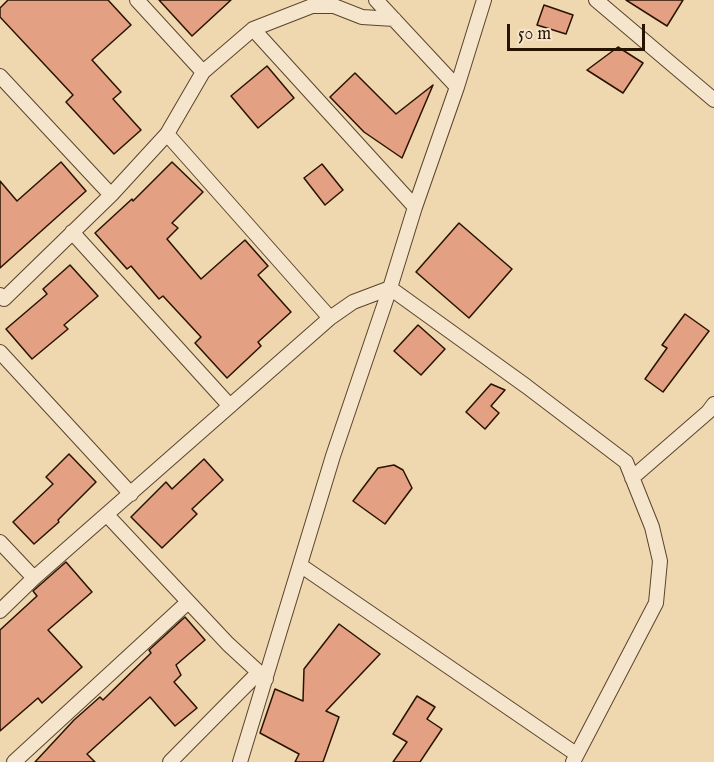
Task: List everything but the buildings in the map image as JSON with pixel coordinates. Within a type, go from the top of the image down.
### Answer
[{"type":"street","points":[[136,0],[203,72]]},
{"type":"street","points":[[376,0],[457,87]]},
{"type":"street","points":[[240,762],[262,675],[484,0]]},
{"type":"street","points":[[596,0],[714,100]]},
{"type":"street","points":[[1,301],[111,195],[168,134],[203,72],[253,29],[312,6],[334,6],[362,17],[394,19]]},
{"type":"street","points":[[253,29],[415,207]]},
{"type":"street","points":[[0,76],[111,195]]},
{"type":"street","points":[[168,134],[330,318]]},
{"type":"street","points":[[72,232],[229,405]]},
{"type":"street","points":[[0,611],[34,578],[330,318],[353,302],[390,288]]},
{"type":"street","points":[[300,565],[575,758],[656,603],[660,561],[652,527],[626,462],[526,386],[390,288]]},
{"type":"street","points":[[0,352],[131,494]]},
{"type":"street","points":[[632,478],[708,412],[714,404]]},
{"type":"street","points":[[107,515],[228,644],[262,675]]},
{"type":"street","points":[[0,542],[34,578]]},
{"type":"street","points":[[14,762],[188,602]]},
{"type":"street","points":[[170,762],[262,675]]}]
